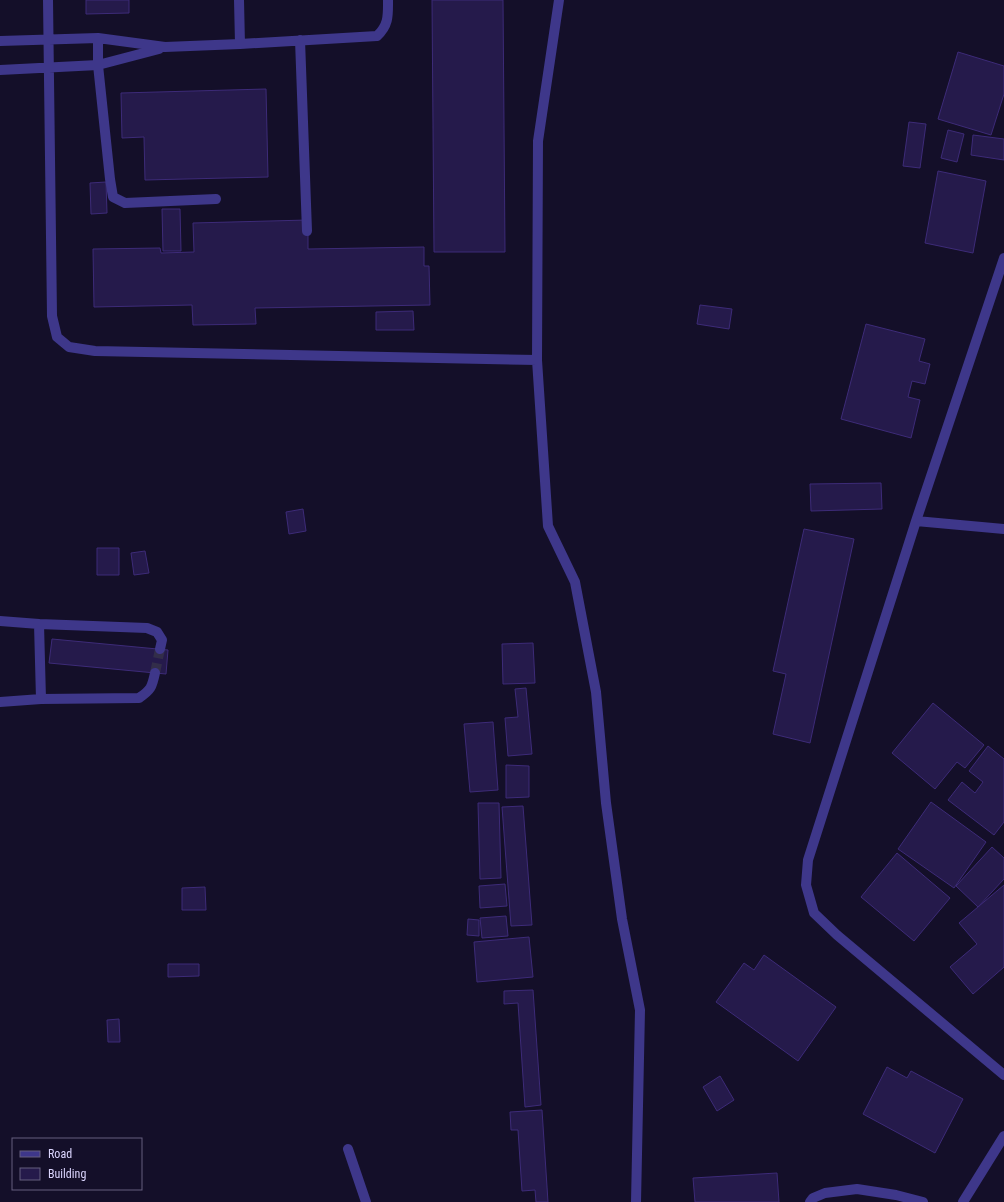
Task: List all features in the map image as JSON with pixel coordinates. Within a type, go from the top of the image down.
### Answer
[{"type":"street","points":[[48,0],[52,316],[57,336],[69,347],[95,351],[537,360]]},
{"type":"street","points":[[239,0],[240,44]]},
{"type":"street","points":[[0,41],[98,38],[165,47],[377,36],[383,30],[388,18],[388,0]]},
{"type":"street","points":[[558,0],[538,141],[537,360],[548,526],[575,582],[596,692],[606,803],[619,904],[640,1010],[636,1202]]},
{"type":"street","points":[[98,38],[98,65],[113,197],[124,203],[216,200]]},
{"type":"street","points":[[300,40],[307,231]]},
{"type":"street","points":[[0,70],[98,65],[165,47]]},
{"type":"street","points":[[1004,258],[916,521],[808,860],[806,885],[814,913],[837,935],[1004,1075]]},
{"type":"street","points":[[916,521],[1004,529]]},
{"type":"street","points":[[0,621],[147,628],[158,632],[162,640],[160,649]]},
{"type":"street","points":[[40,624],[40,699]]},
{"type":"street","points":[[0,702],[40,699],[139,698],[149,692],[154,682],[155,673]]},
{"type":"street","points":[[963,1202],[1004,1136]]},
{"type":"street","points":[[348,1149],[366,1202]]},
{"type":"street","points":[[810,1202],[812,1198],[825,1193],[857,1189],[923,1202]]},
{"type":"building","points":[[86,0],[129,0],[129,13],[86,14]]},
{"type":"building","points":[[432,0],[503,0],[505,252],[434,252]]},
{"type":"building","points":[[958,52],[1004,66],[1004,94],[991,135],[938,119]]},
{"type":"building","points":[[266,89],[268,177],[145,180],[144,137],[122,138],[121,93]]},
{"type":"building","points":[[909,122],[926,124],[920,168],[903,166]]},
{"type":"building","points":[[948,130],[964,134],[957,162],[941,158]]},
{"type":"building","points":[[973,135],[1004,139],[1004,160],[971,155]]},
{"type":"building","points":[[938,171],[986,181],[973,253],[925,243]]},
{"type":"building","points":[[106,182],[107,213],[91,214],[90,183]]},
{"type":"building","points":[[162,209],[180,209],[181,251],[163,251]]},
{"type":"building","points":[[308,220],[308,249],[424,247],[424,266],[429,266],[430,305],[255,308],[256,324],[193,325],[192,305],[94,307],[93,249],[160,248],[161,253],[194,252],[193,223]]},
{"type":"building","points":[[700,305],[732,309],[729,329],[697,324]]},
{"type":"building","points":[[413,311],[414,330],[376,330],[376,312]]},
{"type":"building","points":[[866,324],[925,339],[919,361],[930,364],[925,384],[912,381],[908,397],[920,400],[911,438],[841,419]]},
{"type":"building","points":[[881,483],[882,509],[811,511],[810,484]]},
{"type":"building","points":[[303,509],[306,531],[289,534],[286,512]]},
{"type":"building","points":[[804,529],[854,539],[810,743],[773,734],[786,674],[773,671]]},
{"type":"building","points":[[97,548],[119,548],[119,575],[97,575]]},
{"type":"building","points":[[145,551],[149,573],[134,575],[131,553]]},
{"type":"building","points":[[52,639],[168,650],[166,674],[49,663]]},
{"type":"building","points":[[533,643],[535,683],[503,684],[502,644]]},
{"type":"building","points":[[526,688],[532,754],[508,756],[505,718],[518,717],[515,689]]},
{"type":"building","points":[[933,703],[984,745],[965,768],[957,762],[935,789],[892,753]]},
{"type":"building","points":[[493,722],[498,790],[470,792],[464,724]]},
{"type":"building","points":[[988,746],[1004,759],[1004,822],[994,835],[948,800],[962,782],[975,793],[983,782],[969,771]]},
{"type":"building","points":[[506,765],[529,766],[529,797],[506,798]]},
{"type":"building","points":[[931,802],[986,842],[954,888],[898,849]]},
{"type":"building","points":[[478,803],[499,803],[501,878],[480,879]]},
{"type":"building","points":[[523,806],[532,925],[511,926],[502,807]]},
{"type":"building","points":[[992,847],[1004,858],[1004,879],[978,907],[956,886]]},
{"type":"building","points":[[897,853],[950,898],[914,941],[861,897]]},
{"type":"building","points":[[505,884],[507,906],[480,908],[479,886]]},
{"type":"building","points":[[1004,885],[1004,967],[973,994],[950,967],[977,944],[959,923]]},
{"type":"building","points":[[205,887],[206,910],[182,910],[182,888]]},
{"type":"building","points":[[506,916],[508,936],[482,938],[480,918]]},
{"type":"building","points":[[468,919],[479,920],[479,936],[467,935]]},
{"type":"building","points":[[529,937],[533,977],[477,982],[474,942]]},
{"type":"building","points":[[764,955],[836,1007],[798,1061],[716,1002],[744,963],[754,970]]},
{"type":"building","points":[[168,964],[199,964],[199,976],[168,977]]},
{"type":"building","points":[[533,990],[541,1105],[525,1107],[518,1003],[504,1004],[504,991]]},
{"type":"building","points":[[119,1019],[120,1042],[108,1042],[107,1020]]},
{"type":"building","points":[[887,1067],[907,1078],[911,1071],[963,1099],[935,1153],[863,1114]]},
{"type":"building","points":[[720,1076],[734,1100],[717,1111],[703,1087]]},
{"type":"building","points":[[542,1110],[548,1202],[536,1202],[535,1190],[522,1191],[518,1130],[511,1130],[510,1112]]},
{"type":"building","points":[[777,1173],[779,1202],[695,1202],[693,1178]]},
{"type":"tunnel","points":[[155,673],[160,649]]}]
